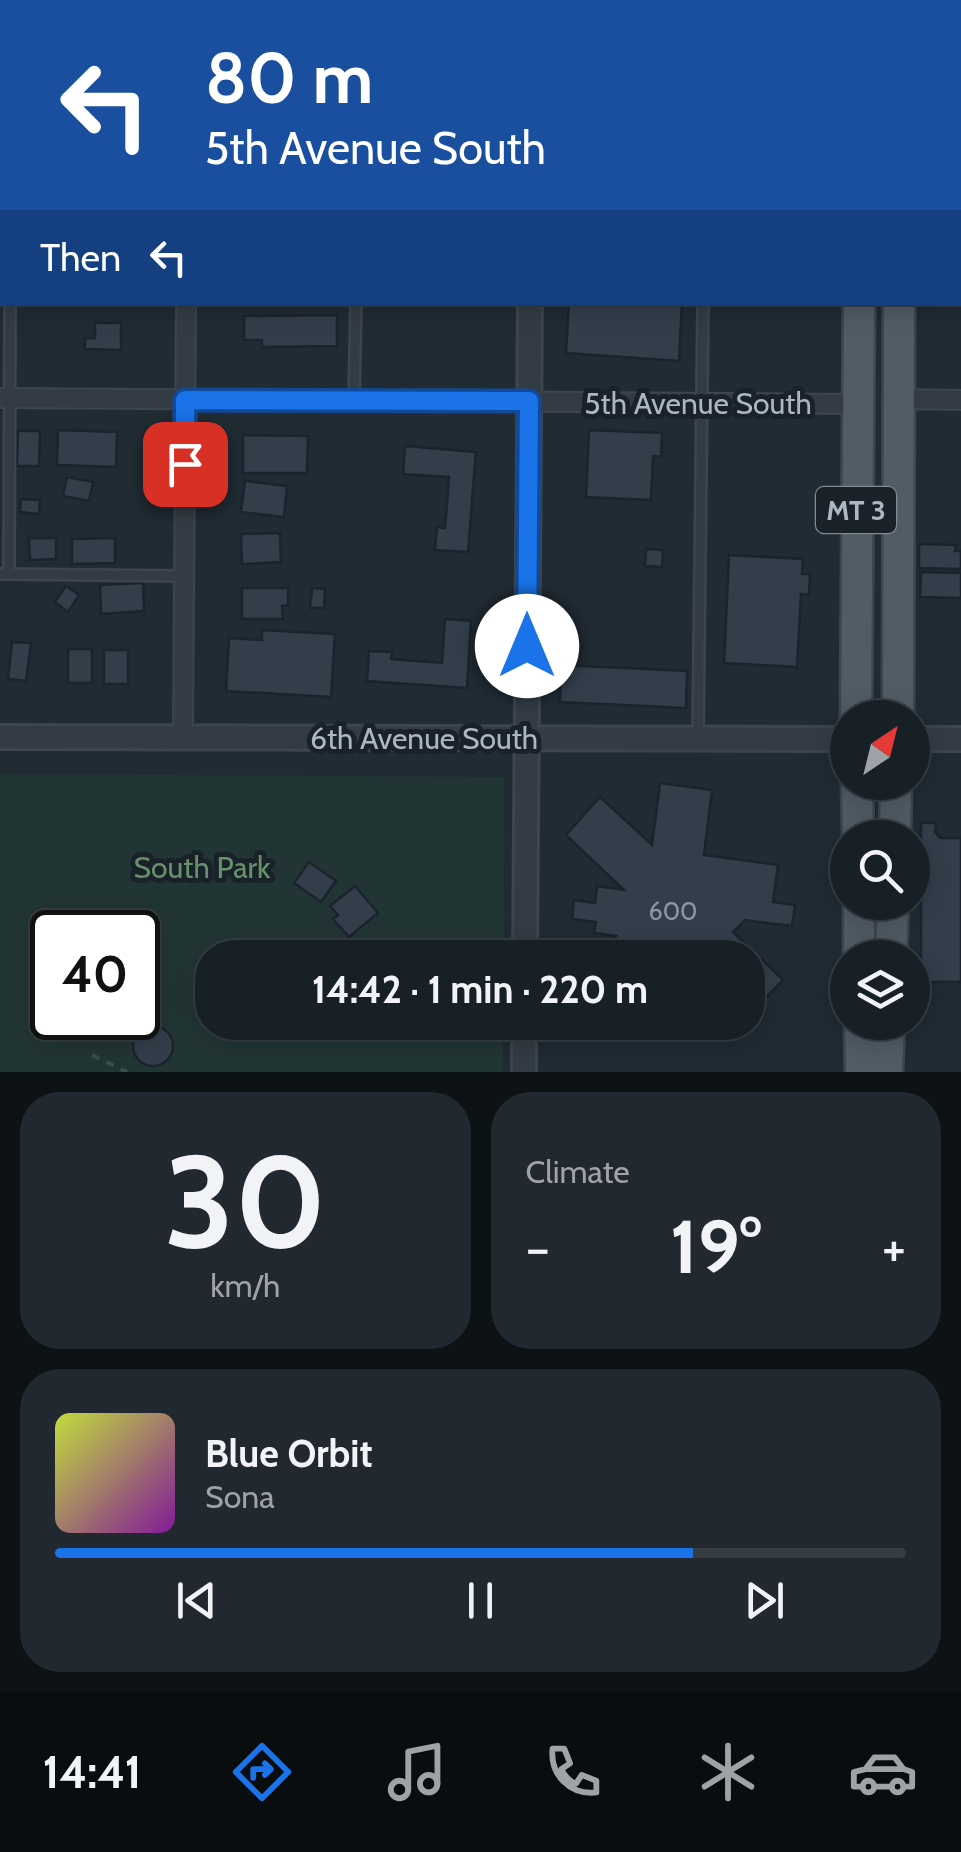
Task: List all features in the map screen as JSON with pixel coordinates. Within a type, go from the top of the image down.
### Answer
[{"type":"main road","name":"MT 3","points":[[856,700],[859,305]]},
{"type":"main road","points":[[898,700],[899,305]]},
{"type":"main road","points":[[860,1040],[861,1072]]},
{"type":"main road","points":[[887,1072],[888,1040]]},
{"type":"street","points":[[183,738],[186,305]]},
{"type":"street","points":[[525,940],[530,305]]},
{"type":"street","name":"5th Avenue South","points":[[4,398],[856,404]]},
{"type":"street","points":[[900,399],[961,400]]},
{"type":"street","name":"6th Avenue South","points":[[0,737],[830,739]]},
{"type":"street","points":[[930,739],[961,739]]},
{"type":"street","points":[[524,1040],[524,1072]]},
{"type":"lane","points":[[10,305],[4,398],[5,574],[184,576]]},
{"type":"lane","points":[[354,401],[356,305]]},
{"type":"lane","points":[[698,739],[703,305]]},
{"type":"path","points":[[92,1056],[127,1072]]},
{"type":"green space","name":"South Park","points":[[0,774],[504,777],[504,940],[195,940],[195,1040],[503,1040],[503,1072],[0,1072]]},
{"type":"building","points":[[569,305],[682,305],[679,361],[566,353]]},
{"type":"building","points":[[337,315],[337,346],[262,347],[262,340],[244,340],[244,316]]},
{"type":"building","points":[[95,323],[121,323],[121,350],[85,349],[85,338],[95,338]]},
{"type":"building","points":[[58,430],[117,432],[116,467],[57,465]]},
{"type":"building","points":[[589,430],[662,433],[661,457],[653,456],[651,500],[586,497]]},
{"type":"building","points":[[18,431],[40,431],[39,466],[17,466]]},
{"type":"building","points":[[243,435],[308,436],[307,473],[243,473]]},
{"type":"building","points":[[405,446],[476,452],[468,552],[435,550],[437,527],[445,528],[449,477],[403,474]]},
{"type":"building","points":[[67,477],[93,482],[89,501],[63,496]]},
{"type":"building","points":[[245,481],[287,486],[284,517],[241,512]]},
{"type":"building","points":[[21,499],[40,500],[39,514],[20,512]]},
{"type":"building","points":[[280,533],[281,562],[242,564],[241,534]]},
{"type":"building","points":[[29,538],[56,538],[56,559],[30,560]]},
{"type":"building","points":[[115,538],[115,563],[72,564],[72,539]]},
{"type":"building","points":[[919,544],[956,545],[955,551],[961,551],[961,569],[919,568]]},
{"type":"building","points":[[646,549],[663,550],[662,567],[645,566]]},
{"type":"building","points":[[729,555],[803,559],[802,574],[810,574],[809,595],[801,594],[797,667],[724,663]]},
{"type":"building","points":[[921,572],[961,573],[961,598],[920,597]]},
{"type":"building","points":[[143,583],[144,611],[101,614],[100,585]]},
{"type":"building","points":[[66,586],[79,595],[68,612],[55,602]]},
{"type":"building","points":[[242,588],[288,588],[288,605],[282,606],[283,619],[242,619]]},
{"type":"building","points":[[312,588],[325,589],[324,608],[310,608]]},
{"type":"building","points":[[445,619],[471,621],[467,688],[367,681],[369,651],[392,652],[391,659],[442,663]]},
{"type":"building","points":[[262,630],[335,634],[331,697],[226,691],[229,638],[262,640]]},
{"type":"building","points":[[12,642],[31,643],[26,681],[8,679]]},
{"type":"building","points":[[68,649],[92,649],[92,683],[68,683]]},
{"type":"building","points":[[104,650],[128,650],[128,684],[104,684]]},
{"type":"building","points":[[561,665],[687,671],[686,708],[560,702]]},
{"type":"building","points":[[660,783],[712,790],[704,855],[778,865],[773,902],[795,905],[792,926],[745,920],[733,932],[741,940],[612,940],[616,936],[594,933],[596,922],[572,919],[574,900],[595,903],[597,886],[624,890],[566,835],[600,797],[652,845]]},
{"type":"building","points":[[930,823],[936,823],[935,832],[940,838],[961,838],[961,982],[930,982],[930,940],[921,940],[921,920],[930,920]]},
{"type":"building","points":[[309,862],[336,881],[321,902],[294,883]]},
{"type":"building","points":[[355,886],[378,913],[349,937],[333,919],[338,915],[330,906]]},
{"type":"building","points":[[765,963],[783,980],[765,999]]},
{"type":"building","points":[[160,1027],[172,1038],[172,1054],[161,1065],[145,1065],[134,1054],[134,1040],[160,1040]]},
{"type":"route","points":[[185,464],[185,400],[529,401],[527,646]]}]
